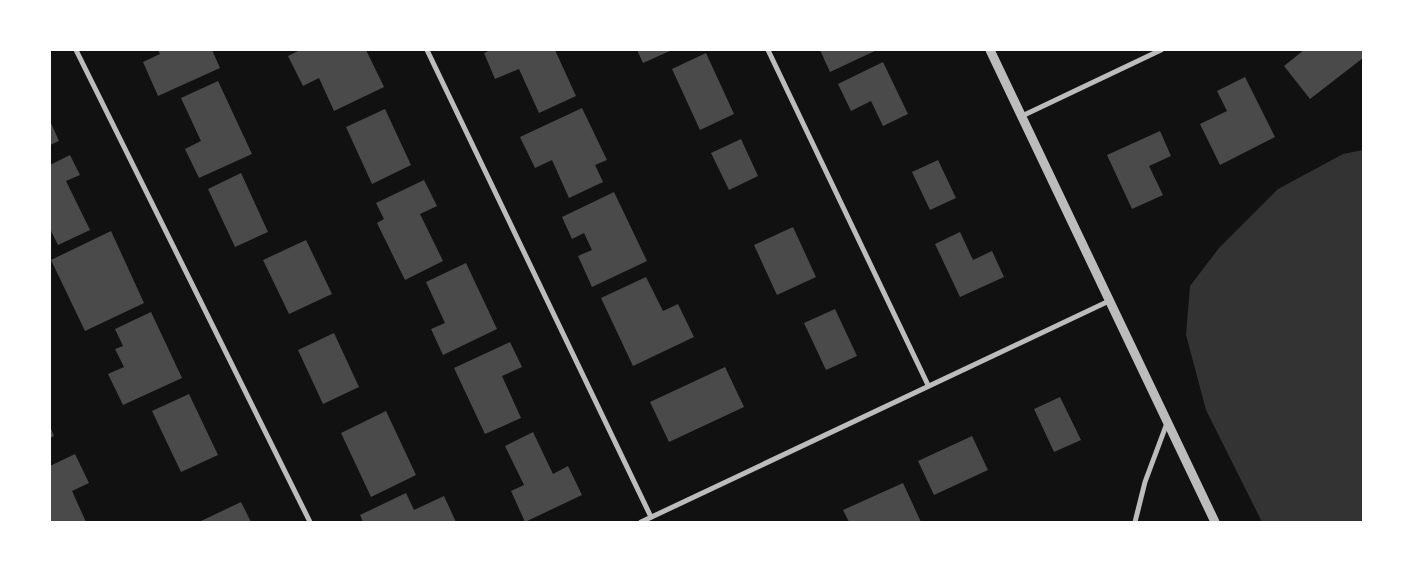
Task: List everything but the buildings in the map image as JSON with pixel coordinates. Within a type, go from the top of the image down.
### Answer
[{"type":"street","points":[[76,50],[310,522]]},
{"type":"street","points":[[427,50],[651,517]]},
{"type":"street","points":[[768,50],[928,386]]},
{"type":"street","points":[[990,50],[1215,522]]},
{"type":"street","points":[[1022,116],[1161,50]]},
{"type":"street","points":[[641,522],[1109,301]]},
{"type":"street","points":[[1135,522],[1145,482],[1167,422]]},
{"type":"shaded area","points":[[1363,150],[1363,522],[1262,522],[1206,410],[1186,335],[1190,286],[1219,248],[1278,189],[1343,154]]}]
